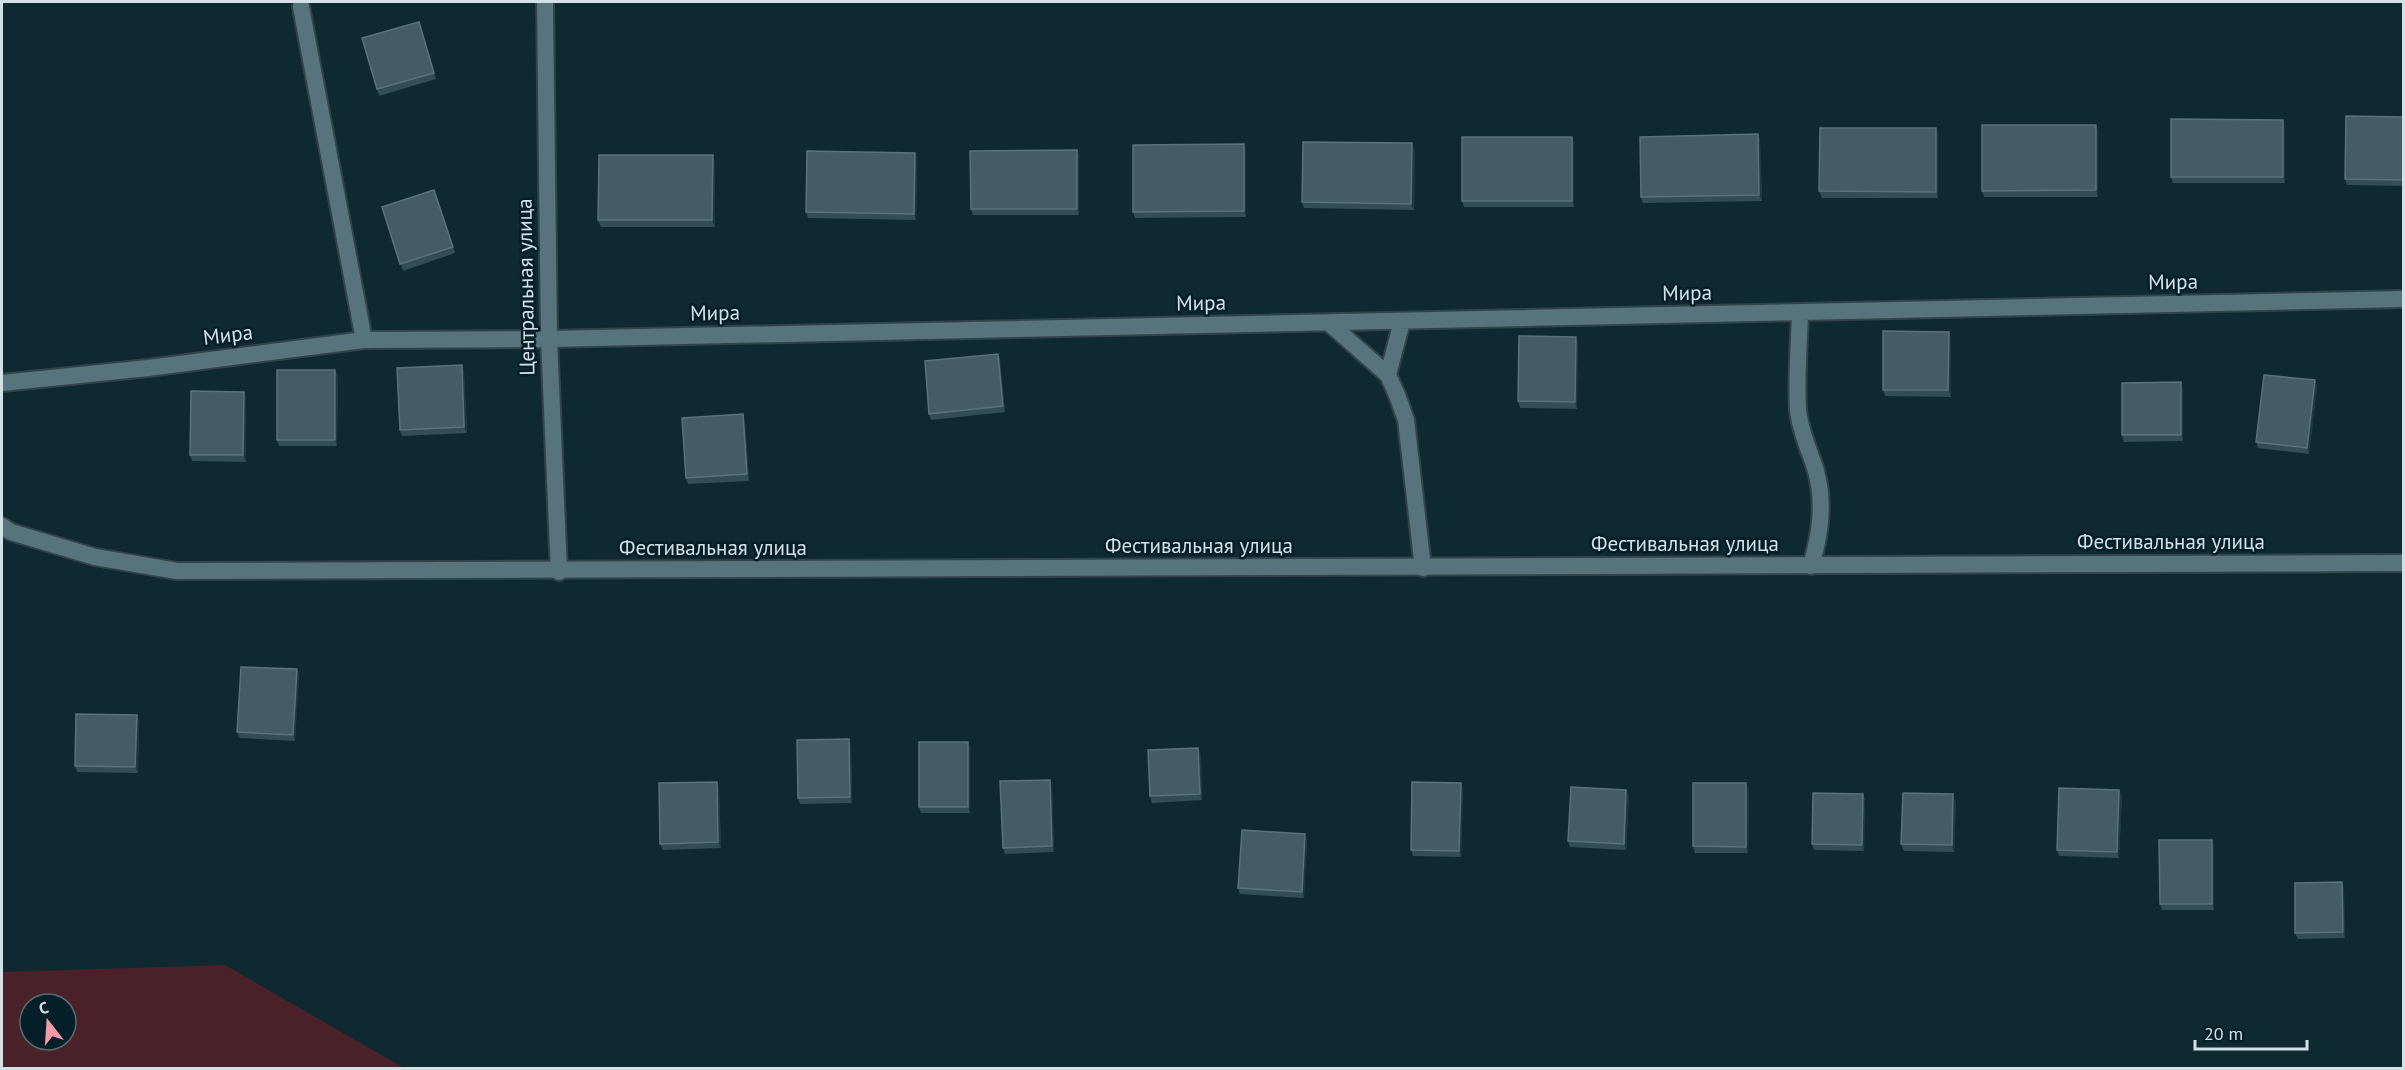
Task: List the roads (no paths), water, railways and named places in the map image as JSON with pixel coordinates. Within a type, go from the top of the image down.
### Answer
[{"type":"street","name":"Центральная улица","points":[[545,2],[549,339],[560,572]]},
{"type":"street","points":[[301,7],[364,340]]},
{"type":"street","name":"Мира","points":[[2,383],[148,368],[364,340],[549,339],[1800,314],[2403,299]]},
{"type":"street","points":[[1800,314],[1798,411],[1817,473],[1821,509],[1820,535],[1812,566]]},
{"type":"street","points":[[1388,375],[1402,321]]},
{"type":"street","points":[[1329,323],[1388,375],[1406,420],[1423,568]]},
{"type":"street","name":"Фестивальная улица","points":[[2,526],[11,532],[95,557],[177,572],[2403,563]]}]
